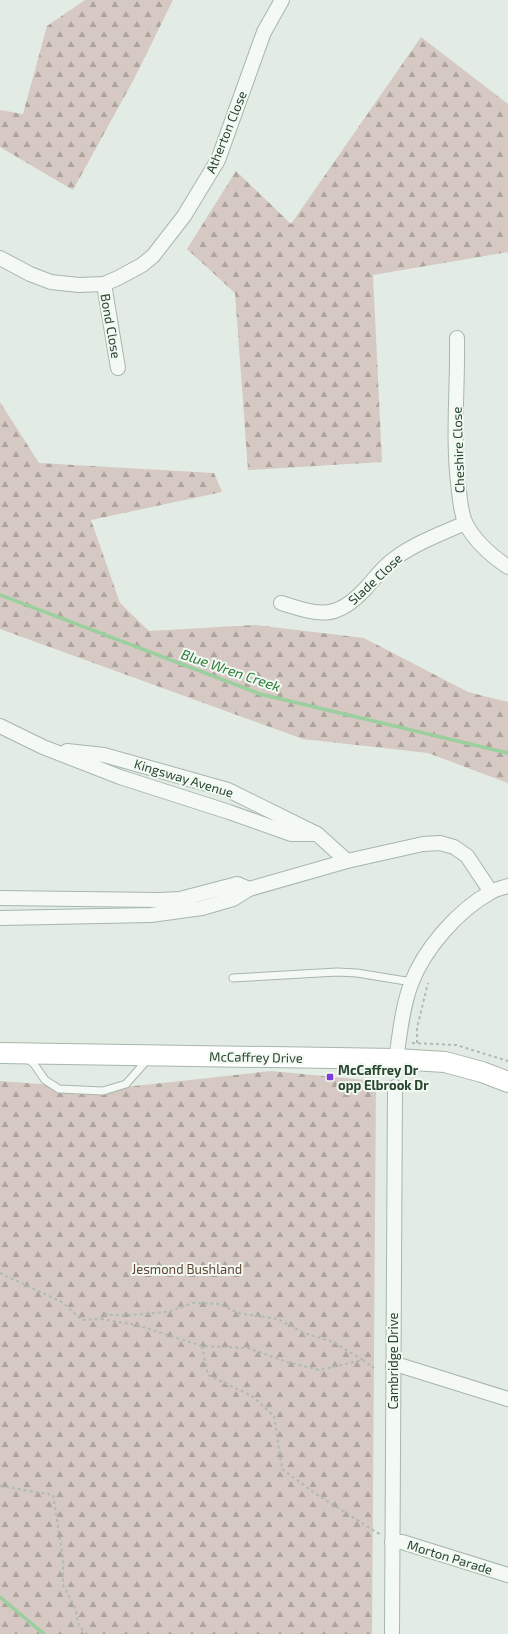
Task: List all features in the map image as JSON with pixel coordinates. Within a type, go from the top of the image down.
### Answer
[{"type":"main road","name":"McCaffrey Drive","points":[[10,1053],[396,1059],[445,1062],[482,1072],[508,1082]]},
{"type":"street","name":"Atherton Close","points":[[0,258],[30,274],[51,282],[66,285],[79,285],[104,284],[130,272],[153,256],[184,216],[218,160],[264,32],[282,0]]},
{"type":"street","name":"Bond Close","points":[[104,284],[118,368]]},
{"type":"street","name":"Cheshire Close","points":[[458,338],[456,433],[457,479],[460,501],[465,523],[484,548],[508,567]]},
{"type":"street","name":"Slade Close","points":[[281,603],[317,613],[328,613],[340,610],[350,604],[367,588],[379,572],[394,558],[416,545],[465,523]]},
{"type":"street","name":"Kingsway Avenue","points":[[0,726],[43,747],[120,777],[229,812],[291,834],[317,834]]},
{"type":"street","name":"Kingsway Avenue","points":[[43,747],[74,753],[104,755],[228,790],[317,834],[347,861]]},
{"type":"street","points":[[0,918],[151,915],[202,908],[234,899],[249,889],[347,861],[424,844],[440,843],[448,844],[467,856],[480,873],[491,892]]},
{"type":"street","points":[[0,898],[166,900],[180,899],[237,884],[249,889]]},
{"type":"street","points":[[396,1059],[401,1022],[412,982],[429,950],[446,929],[467,909],[491,892],[508,886]]},
{"type":"street","name":"Cambridge Drive","points":[[392,1634],[395,1087]]},
{"type":"street","points":[[393,1366],[402,1366],[508,1399]]},
{"type":"street","name":"Morton Parade","points":[[392,1542],[402,1542],[508,1575]]},
{"type":"lane","points":[[233,978],[338,972],[357,973],[412,982]]},
{"type":"lane","points":[[10,1053],[34,1064],[45,1080],[59,1089],[103,1092],[126,1084],[142,1065],[153,1055]]},
{"type":"path","points":[[417,1043],[417,1028],[428,982]]},
{"type":"path","points":[[0,1273],[62,1302],[82,1320],[101,1319],[137,1325],[202,1346],[248,1348],[287,1362],[319,1370],[363,1360]]},
{"type":"path","points":[[101,1319],[108,1313],[111,1315],[131,1315],[167,1312],[193,1302],[220,1304],[238,1313],[278,1319],[304,1333],[333,1342],[374,1368]]},
{"type":"path","points":[[202,1346],[208,1375],[252,1396],[274,1416],[282,1469],[316,1494],[392,1542]]},
{"type":"path","points":[[0,1486],[53,1495],[63,1558],[63,1584],[75,1608],[79,1626],[87,1634]]},
{"type":"green space","points":[[85,0],[173,0],[134,79],[73,190],[0,147],[0,110],[23,114],[47,26]]},
{"type":"green space","points":[[421,37],[508,104],[508,252],[373,275],[382,462],[248,470],[235,293],[187,249],[236,171],[291,224]]},
{"type":"green space","points":[[0,402],[39,463],[214,473],[222,492],[91,520],[120,603],[149,631],[255,625],[364,638],[468,692],[508,702],[508,783],[428,753],[303,739],[0,629]]},
{"type":"green space","name":"Jesmond Bushland","points":[[271,1071],[376,1081],[372,1634],[0,1634],[0,1081],[107,1089]]},
{"type":"waterway","name":"Blue Wren Creek","points":[[0,595],[260,694],[508,753]]},
{"type":"waterway","points":[[0,1597],[44,1634]]},
{"type":"place","name":"McCaffrey Dr opp Elbrook Dr","points":[[330,1077]]}]
